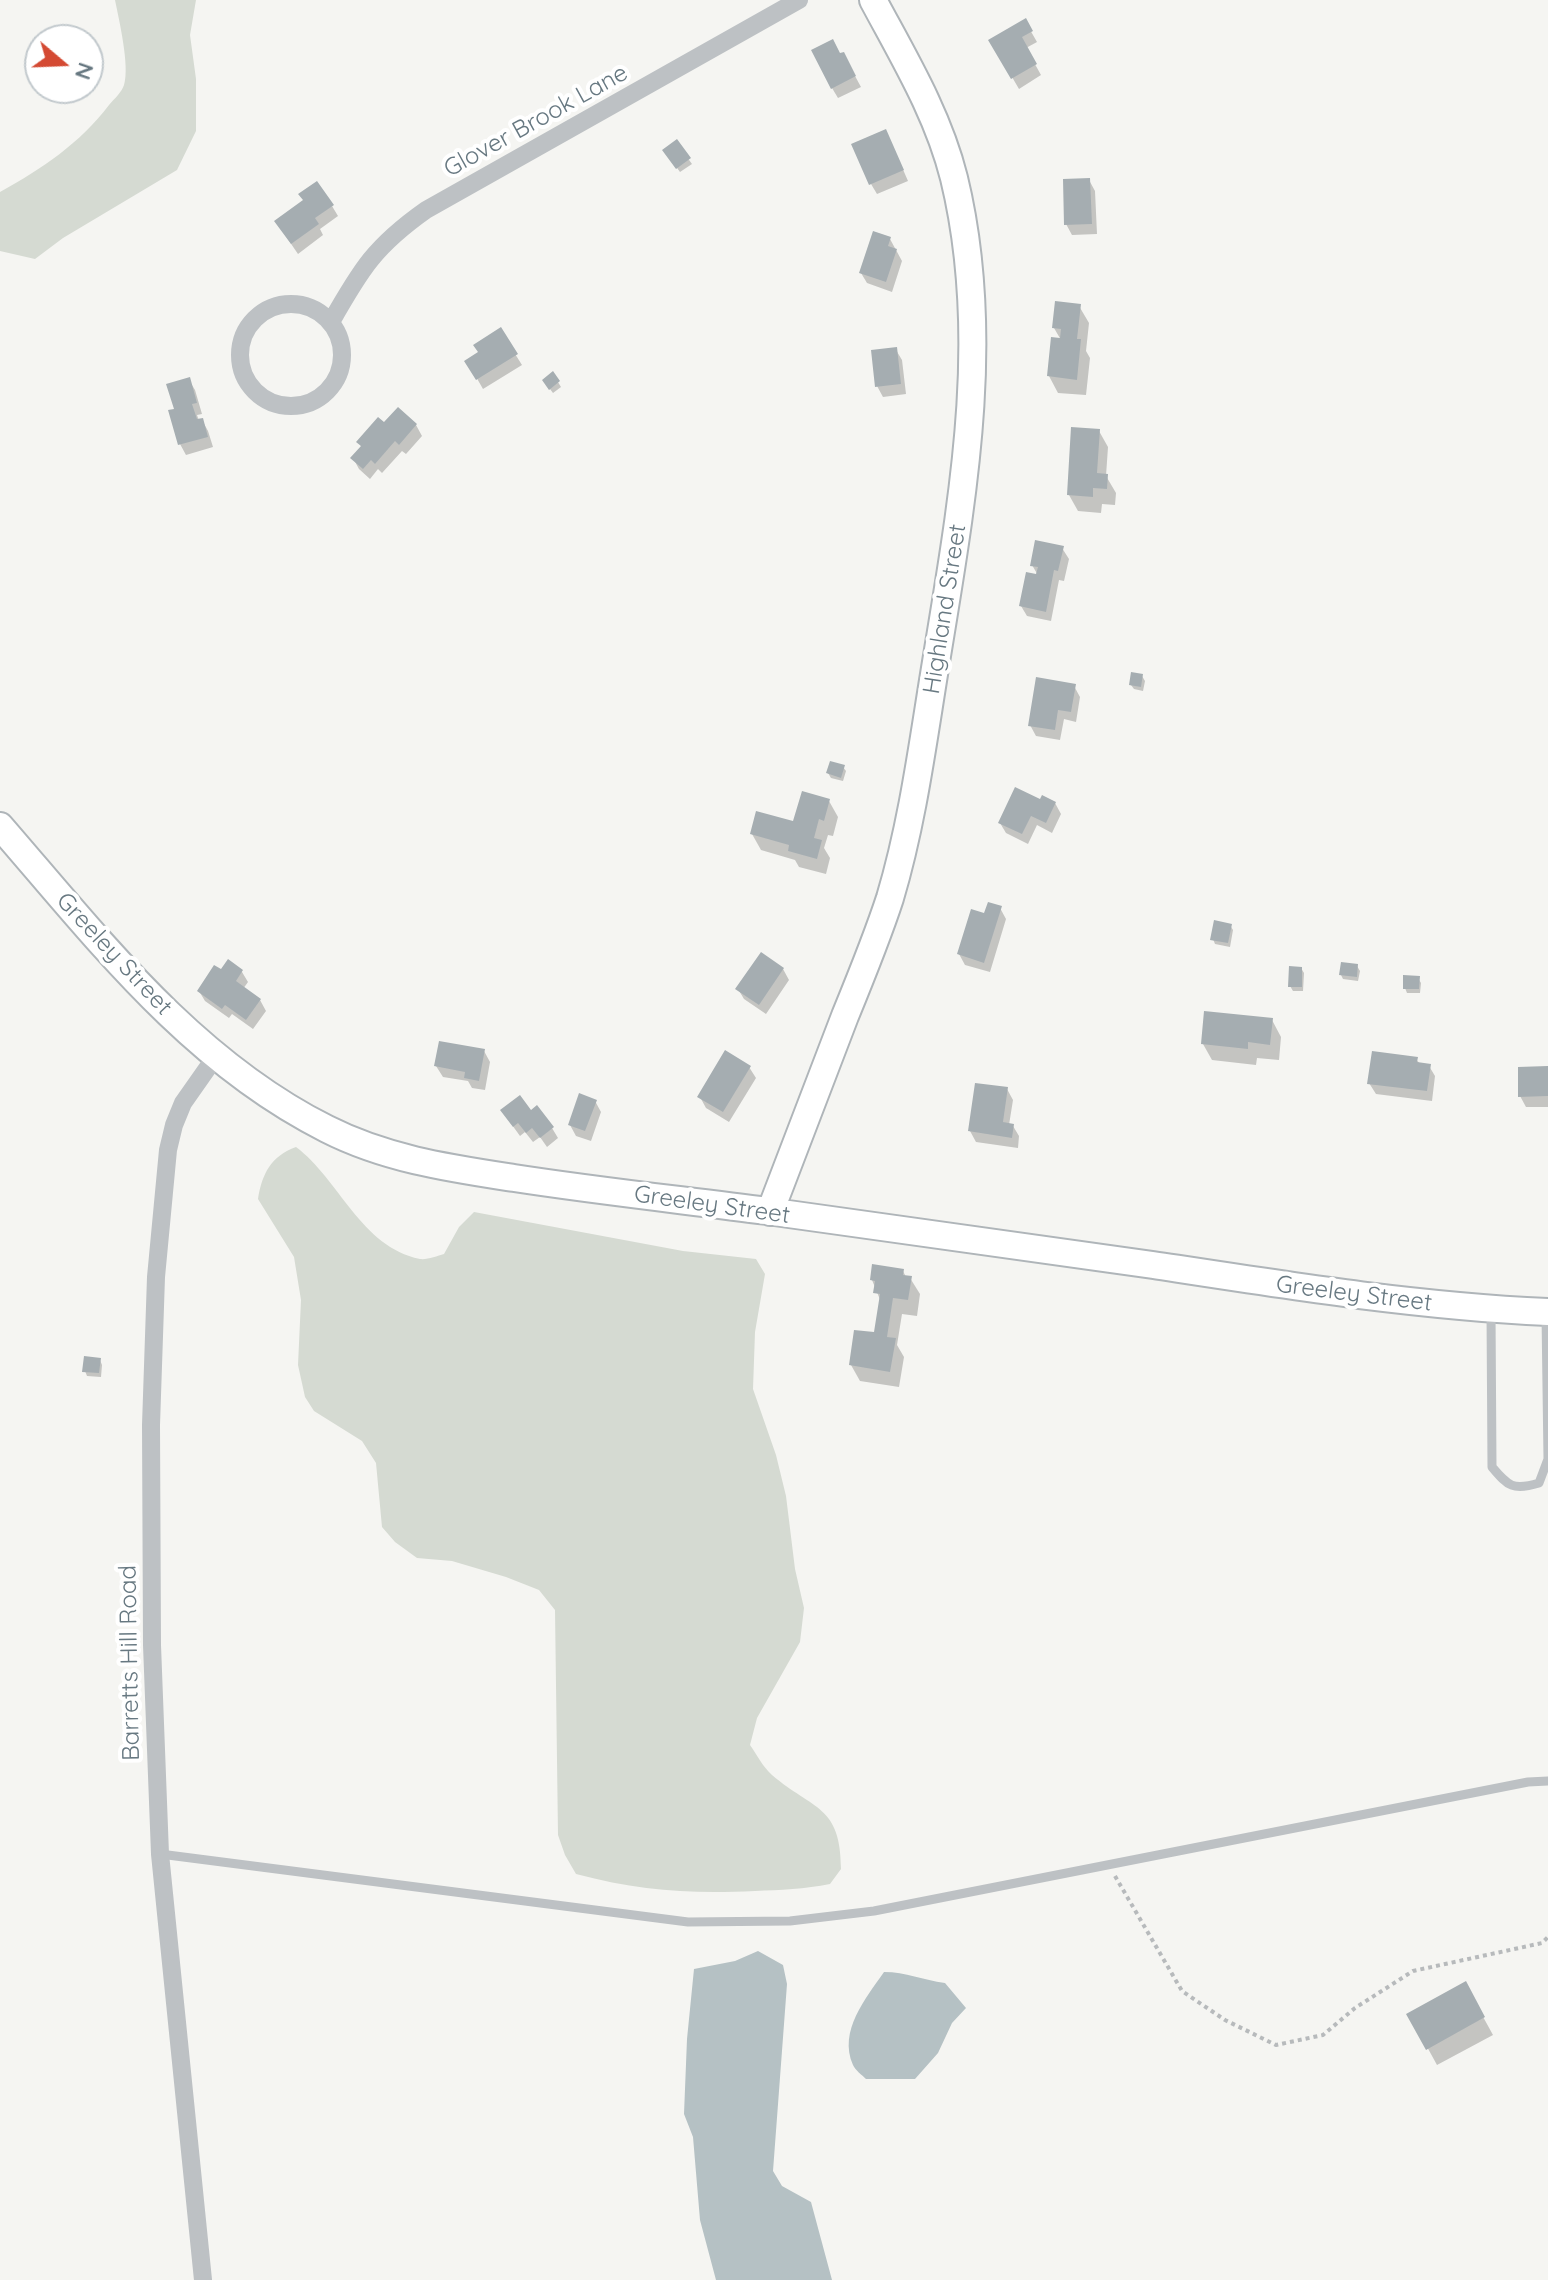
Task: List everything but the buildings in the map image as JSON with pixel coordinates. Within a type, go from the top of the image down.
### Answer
[{"type":"street","name":"Glover Brook Lane","points":[[331,322],[358,274],[375,252],[426,210],[799,0]]},
{"type":"street","name":"Highland Street","points":[[770,1212],[874,943],[902,851],[953,560],[967,452],[973,319],[971,271],[964,223],[940,131],[873,0]]},
{"type":"street","points":[[286,303],[318,311],[331,322],[343,354],[340,371],[325,393],[303,405],[286,406],[269,401],[255,391],[245,378],[241,346],[247,330],[257,317],[286,303]]},
{"type":"street","name":"Greeley Street","points":[[0,826],[158,1004],[247,1083],[331,1131],[376,1150],[423,1164],[567,1186],[1389,1300],[1547,1312]]},
{"type":"street","name":"Barretts Hill Road","points":[[203,2280],[160,1854],[152,1645],[151,1425],[157,1261],[162,1201],[174,1125],[183,1103],[216,1056]]},
{"type":"lane","points":[[1491,1310],[1492,1467],[1507,1485],[1524,1488],[1539,1483],[1548,1459],[1547,1312]]},
{"type":"lane","points":[[160,1854],[688,1922],[790,1921],[874,1911],[1528,1782],[1548,1781]]},
{"type":"path","points":[[1109,1865],[1182,1991],[1225,2020],[1276,2045],[1323,2035],[1355,2008],[1413,1971],[1542,1943],[1548,1937]]},
{"type":"shaded area","points":[[115,0],[196,0],[190,35],[196,79],[196,131],[177,170],[63,238],[35,259],[0,251],[0,192],[73,143],[123,88],[125,55]]},
{"type":"shaded area","points":[[296,1147],[325,1176],[366,1227],[399,1252],[420,1259],[444,1254],[459,1227],[474,1212],[683,1251],[756,1259],[765,1274],[755,1332],[753,1389],[776,1455],[786,1496],[795,1569],[804,1608],[800,1642],[757,1718],[750,1745],[772,1775],[830,1820],[840,1848],[841,1869],[830,1884],[774,1890],[687,1891],[644,1888],[576,1874],[558,1835],[555,1610],[539,1590],[452,1561],[417,1558],[395,1542],[382,1527],[376,1463],[362,1441],[314,1411],[305,1397],[298,1365],[301,1300],[294,1257],[258,1199],[269,1167],[280,1155]]},
{"type":"shaded area","points":[[758,1951],[783,1965],[787,1984],[773,2171],[782,2186],[811,2202],[832,2280],[716,2280],[700,2220],[693,2137],[684,2114],[694,1969],[735,1961]]},
{"type":"shaded area","points":[[884,1972],[945,1983],[966,2008],[952,2023],[938,2053],[915,2079],[866,2079],[854,2067],[849,2052],[851,2027]]}]
